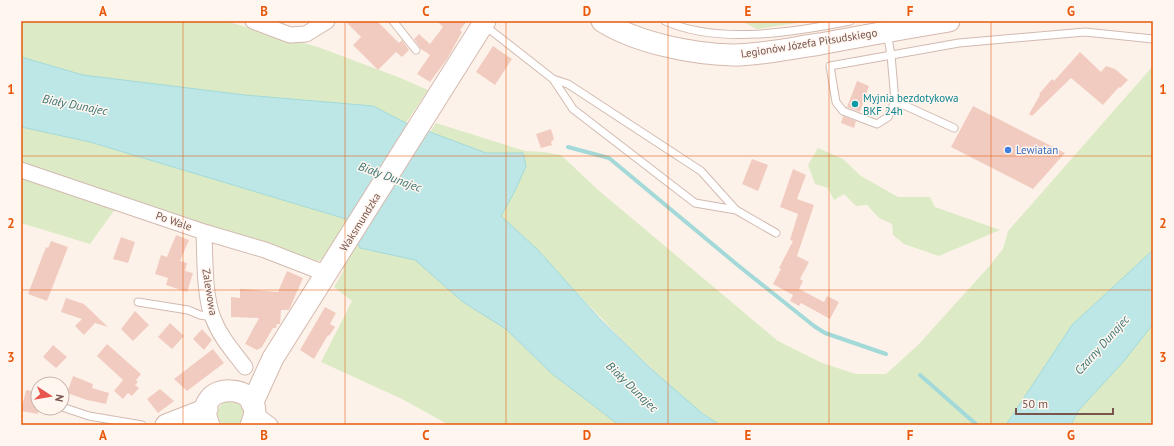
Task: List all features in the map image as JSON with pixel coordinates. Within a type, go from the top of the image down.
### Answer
[{"type":"street","points":[[253,21],[290,35],[306,34],[327,21]]},
{"type":"street","name":"Legionów Józefa Piłsudskiego","points":[[602,21],[633,36],[665,45],[698,52],[733,55],[787,49],[886,26],[949,21]]},
{"type":"street","name":"Waksmundzka","points":[[236,390],[273,358],[332,276],[342,250],[485,22]]},
{"type":"street","name":"Po Wale","points":[[21,170],[204,232],[265,250],[332,276]]},
{"type":"street","name":"Zalewowa","points":[[204,232],[206,284],[212,317],[222,337],[245,367]]},
{"type":"street","name":"Waksmundzka","points":[[257,417],[273,358]]},
{"type":"street","points":[[166,425],[208,417],[211,400],[218,393],[226,390],[236,390],[245,395],[257,417]]},
{"type":"lane","points":[[393,21],[416,50]]},
{"type":"lane","points":[[666,21],[676,26],[724,34],[752,35],[813,28],[850,21]]},
{"type":"lane","points":[[485,22],[553,78],[568,84],[701,171],[736,210],[776,233]]},
{"type":"lane","points":[[886,26],[891,55],[894,101],[888,118],[877,124],[843,111],[836,102],[830,66],[891,55],[959,43],[1085,32],[1153,39]]},
{"type":"lane","points":[[553,78],[573,109],[695,203],[736,210]]},
{"type":"lane","points":[[894,101],[954,128]]},
{"type":"lane","points":[[138,302],[188,310],[200,315],[212,317]]},
{"type":"lane","points":[[70,410],[89,416],[142,425]]},
{"type":"green space","points":[[21,21],[225,21],[318,47],[428,90],[406,123],[373,106],[245,95],[82,75],[21,57]]},
{"type":"green space","points":[[741,21],[810,21],[757,29]]},
{"type":"green space","points":[[1153,66],[1153,250],[1072,325],[1006,425],[720,425],[695,407],[650,367],[501,216],[515,191],[523,153],[486,153],[430,132],[436,123],[525,151],[561,155],[597,189],[778,341],[822,363],[856,374],[886,374],[918,345],[985,271],[1003,249],[1008,231]]},
{"type":"green space","points":[[21,127],[90,142],[346,219],[360,247],[415,260],[463,302],[506,329],[551,373],[619,425],[449,425],[402,399],[321,362],[352,301],[334,287],[344,270],[324,259],[317,261],[21,165]]},
{"type":"green space","points":[[818,148],[843,159],[861,176],[898,197],[930,197],[935,207],[1000,230],[939,256],[904,244],[893,235],[892,224],[879,218],[867,205],[856,206],[844,194],[834,200],[828,188],[815,184],[808,165]]},
{"type":"green space","points":[[21,177],[116,208],[90,244],[21,223]]},
{"type":"green space","points":[[1153,324],[1153,425],[1071,425],[1078,411],[1124,361]]},
{"type":"green space","points":[[232,399],[245,408],[242,423],[239,425],[224,425],[219,421],[217,411],[223,402]]},
{"type":"water","name":"Biały Dunajec","points":[[21,57],[83,75],[245,95],[373,106],[406,123],[486,153],[523,153],[526,166],[515,191],[501,216],[538,250],[600,319],[650,368],[703,414],[720,425],[619,425],[551,373],[506,329],[463,302],[415,260],[360,248],[346,219],[90,142],[21,127]]},
{"type":"water","name":"Czarny Dunajec","points":[[1153,250],[1153,324],[1124,361],[1078,411],[1071,425],[1006,425],[1072,325]]},
{"type":"building","points":[[345,21],[377,21],[399,43],[402,40],[409,50],[402,57],[396,52],[378,70],[353,45],[361,37]]},
{"type":"building","points":[[437,21],[467,21],[460,30],[462,32],[447,59],[430,82],[417,74],[430,55],[421,49],[414,39],[419,34],[430,44],[443,27]]},
{"type":"building","points":[[493,46],[512,59],[495,85],[476,72]]},
{"type":"building","points":[[1080,52],[1101,72],[1106,66],[1115,69],[1128,80],[1120,88],[1119,87],[1103,105],[1071,78],[1032,116],[1029,114],[1040,95],[1039,94],[1052,79],[1054,81]]},
{"type":"building","name":"Myjnia bezdotykowa BKF 24h","points":[[857,81],[869,86],[860,112],[847,107]]},
{"type":"building","name":"Lewiatan","points":[[973,106],[1065,153],[1033,189],[951,147]]},
{"type":"building","points":[[843,116],[856,121],[854,128],[841,123]]},
{"type":"building","points":[[551,129],[554,139],[551,142],[552,145],[541,148],[536,134]]},
{"type":"building","points":[[752,159],[768,165],[758,191],[742,184]]},
{"type":"building","points":[[793,169],[806,175],[797,199],[814,205],[797,256],[809,262],[800,279],[803,281],[799,289],[824,302],[827,296],[839,302],[830,319],[801,303],[799,306],[790,301],[793,295],[773,284],[781,269],[779,268],[793,241],[790,240],[798,214],[780,207]]},
{"type":"building","points":[[176,235],[189,240],[180,261],[187,263],[185,271],[193,273],[187,292],[166,285],[168,278],[155,274],[161,255],[167,257]]},
{"type":"building","points":[[121,237],[135,242],[128,263],[113,259]]},
{"type":"building","points":[[51,241],[68,247],[47,301],[28,294],[46,247],[48,248]]},
{"type":"building","points":[[287,271],[303,278],[289,310],[281,310],[280,324],[277,324],[276,328],[273,328],[262,347],[257,350],[245,344],[259,318],[231,317],[231,297],[240,298],[240,289],[278,292]]},
{"type":"building","points":[[66,298],[84,304],[108,327],[95,323],[84,335],[75,326],[82,319],[61,312]]},
{"type":"building","points":[[325,307],[336,313],[330,324],[335,327],[329,336],[328,335],[314,359],[300,350]]},
{"type":"building","points":[[135,311],[149,325],[133,341],[121,329]]},
{"type":"building","points":[[170,323],[184,336],[172,349],[158,337]]},
{"type":"building","points":[[202,329],[212,340],[204,350],[193,339]]},
{"type":"building","points":[[107,344],[141,374],[136,380],[138,382],[135,385],[139,388],[132,396],[128,393],[123,399],[114,391],[123,380],[97,356]]},
{"type":"building","points":[[53,345],[67,357],[56,368],[43,357]]},
{"type":"building","points":[[213,349],[224,363],[187,391],[174,379]]},
{"type":"building","points":[[73,376],[93,384],[92,388],[109,393],[106,404],[87,400],[70,394],[70,384]]},
{"type":"building","points":[[160,389],[174,401],[158,413],[147,399]]},
{"type":"building","points":[[26,390],[30,391],[30,413],[21,411]]},
{"type":"waterway","points":[[568,147],[609,158],[740,267],[814,326],[825,333],[886,354]]},
{"type":"waterway","points":[[920,375],[977,425]]},
{"type":"place","name":"Myjnia bezdotykowa BKF 24h","points":[[855,104]]},
{"type":"place","name":"Lewiatan","points":[[1008,150]]}]
